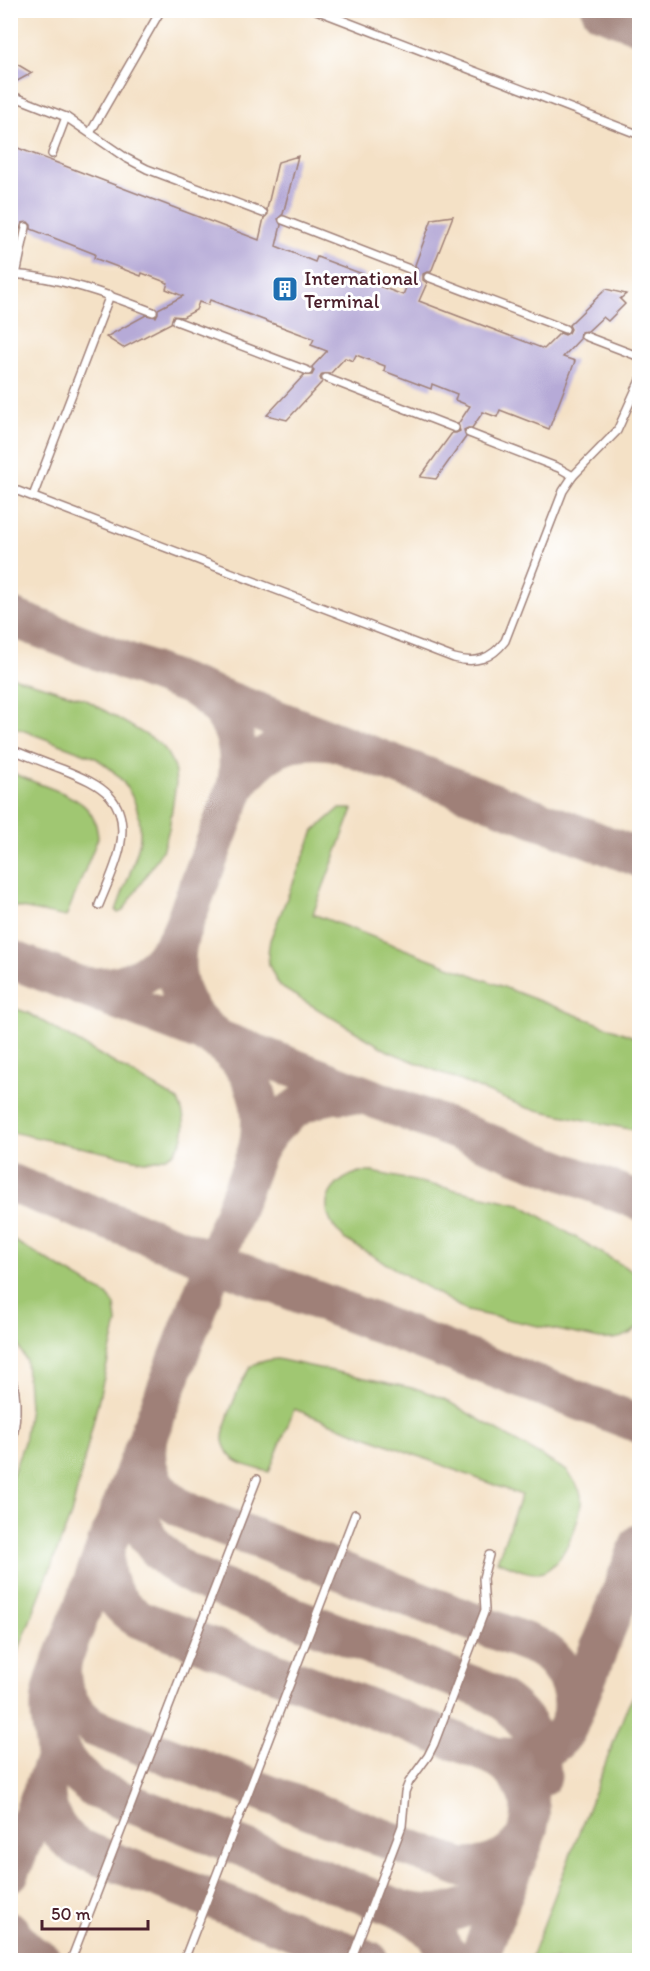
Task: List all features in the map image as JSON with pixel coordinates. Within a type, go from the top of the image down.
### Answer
[{"type":"lane","points":[[90,133],[160,10]]},
{"type":"lane","points":[[316,10],[639,135]]},
{"type":"lane","points":[[10,95],[66,117],[126,158],[147,169],[263,213]]},
{"type":"lane","points":[[52,154],[66,117]]},
{"type":"lane","points":[[283,220],[412,270]]},
{"type":"lane","points":[[26,227],[13,275],[59,280],[110,295],[153,312]]},
{"type":"lane","points":[[428,277],[565,329]]},
{"type":"lane","points":[[33,496],[110,295]]},
{"type":"lane","points":[[176,321],[308,371]]},
{"type":"lane","points":[[585,336],[639,357]]},
{"type":"lane","points":[[326,378],[455,428]]},
{"type":"lane","points":[[10,488],[454,658],[470,661],[489,657],[505,641],[563,491],[573,476],[617,430],[639,381]]},
{"type":"lane","points":[[469,433],[559,468],[573,476]]},
{"type":"lane","points":[[10,749],[87,779],[105,790],[117,807],[122,828],[120,850],[99,905]]},
{"type":"lane","points":[[10,1374],[17,1408],[10,1451]]},
{"type":"lane","points":[[71,1960],[257,1479]]},
{"type":"lane","points":[[184,1960],[356,1514]]},
{"type":"lane","points":[[351,1960],[402,1826],[405,1792],[434,1744],[483,1615],[486,1602],[483,1578],[489,1555]]},
{"type":"green space","points":[[10,676],[85,699],[153,739],[164,748],[174,766],[176,783],[169,829],[162,851],[123,911],[118,913],[116,911],[134,863],[140,836],[138,812],[129,790],[114,772],[94,757],[11,726]]},
{"type":"green space","points":[[10,772],[74,798],[93,817],[98,838],[66,917],[11,906]]},
{"type":"green space","points":[[339,809],[353,809],[313,914],[639,1039],[639,1131],[527,1108],[388,1051],[279,986],[269,965],[270,940],[314,831]]},
{"type":"green space","points":[[11,1007],[28,1013],[178,1100],[184,1133],[176,1150],[157,1160],[144,1161],[11,1132]]},
{"type":"green space","points":[[360,1172],[373,1172],[520,1204],[640,1277],[639,1326],[631,1333],[621,1337],[600,1339],[467,1311],[344,1239],[334,1228],[327,1211],[329,1195],[338,1183]]},
{"type":"green space","points":[[11,1239],[107,1295],[115,1305],[117,1323],[71,1515],[11,1670],[11,1479],[24,1442],[29,1407],[26,1361],[11,1331]]},
{"type":"green space","points":[[277,1359],[421,1390],[444,1399],[567,1471],[580,1492],[581,1504],[575,1529],[563,1553],[547,1570],[538,1573],[522,1571],[497,1561],[521,1495],[294,1409],[269,1472],[247,1466],[236,1460],[228,1453],[223,1440],[233,1402],[251,1367],[260,1362]]},
{"type":"green space","points":[[639,1685],[639,1960],[530,1960],[626,1710]]},
{"type":"building","points":[[10,60],[32,73],[10,85]]},
{"type":"building","name":"International Terminal","points":[[10,145],[259,240],[264,218],[268,214],[267,209],[278,162],[298,156],[283,214],[278,219],[281,225],[276,246],[315,262],[317,257],[365,275],[363,280],[403,295],[411,275],[417,273],[415,265],[432,219],[453,216],[431,272],[423,274],[423,280],[427,283],[419,301],[544,349],[560,333],[565,335],[569,333],[571,329],[569,325],[606,289],[626,294],[620,299],[625,304],[608,321],[603,317],[588,331],[581,332],[580,339],[563,357],[575,361],[549,429],[500,410],[497,417],[483,412],[472,428],[464,430],[466,437],[436,479],[420,477],[452,433],[460,431],[458,424],[470,406],[455,400],[457,394],[432,384],[431,389],[384,371],[385,366],[356,355],[353,361],[345,358],[330,374],[322,374],[320,378],[322,382],[287,420],[267,415],[304,375],[312,375],[314,371],[312,367],[327,351],[311,345],[314,339],[210,300],[208,305],[199,302],[196,310],[183,317],[173,316],[171,323],[123,348],[106,337],[146,315],[156,317],[158,309],[183,296],[166,289],[168,283],[142,273],[141,276],[94,258],[95,254],[31,229],[28,222],[22,223],[20,229],[10,229]]},
{"type":"taxiway","points":[[601,10],[640,25]]},
{"type":"taxiway","points":[[10,617],[640,858]]},
{"type":"taxiway","points":[[199,691],[221,710],[233,733],[238,759],[236,787],[254,765],[276,749],[301,741],[330,741]]},
{"type":"taxiway","points":[[180,934],[236,787]]},
{"type":"taxiway","points":[[85,986],[115,985],[141,976],[163,958],[180,934],[176,963],[181,991],[194,1016],[215,1036]]},
{"type":"taxiway","points":[[10,959],[640,1201]]},
{"type":"taxiway","points":[[219,1042],[242,1065],[256,1090],[260,1119],[257,1151],[276,1125],[299,1106],[327,1096],[358,1095]]},
{"type":"taxiway","points":[[10,1873],[54,1761],[55,1749],[50,1709],[55,1680],[257,1151]]},
{"type":"taxiway","points":[[10,1183],[640,1424]]},
{"type":"taxiway","points":[[106,1545],[105,1568],[110,1588],[121,1605],[139,1619],[494,1756],[517,1757],[540,1751],[559,1739],[571,1719],[572,1698],[566,1678],[554,1660],[538,1647],[181,1508],[160,1491],[153,1481],[147,1457],[150,1428]]},
{"type":"taxiway","points":[[136,1471],[137,1510],[142,1526],[151,1540],[175,1565],[208,1583],[498,1697],[519,1714],[527,1724],[537,1748],[542,1777]]},
{"type":"taxiway","points":[[572,1717],[640,1543]]},
{"type":"taxiway","points":[[62,1665],[63,1683],[68,1700],[79,1715],[93,1727],[462,1868],[487,1865],[507,1856],[521,1843],[529,1827],[530,1809],[525,1790],[513,1772],[494,1756]]},
{"type":"taxiway","points":[[52,1729],[68,1762],[94,1789],[402,1910],[431,1930],[442,1944],[450,1960]]},
{"type":"taxiway","points":[[47,1779],[46,1799],[52,1818],[63,1834],[78,1848],[369,1960]]},
{"type":"taxiway","points":[[478,1960],[525,1839]]},
{"type":"taxiway","points":[[402,1910],[434,1913],[463,1908],[488,1895],[510,1871]]},
{"type":"taxiway","points":[[10,1931],[27,1952],[42,1960]]},
{"type":"place","name":"International Terminal","points":[[285,289]]}]
